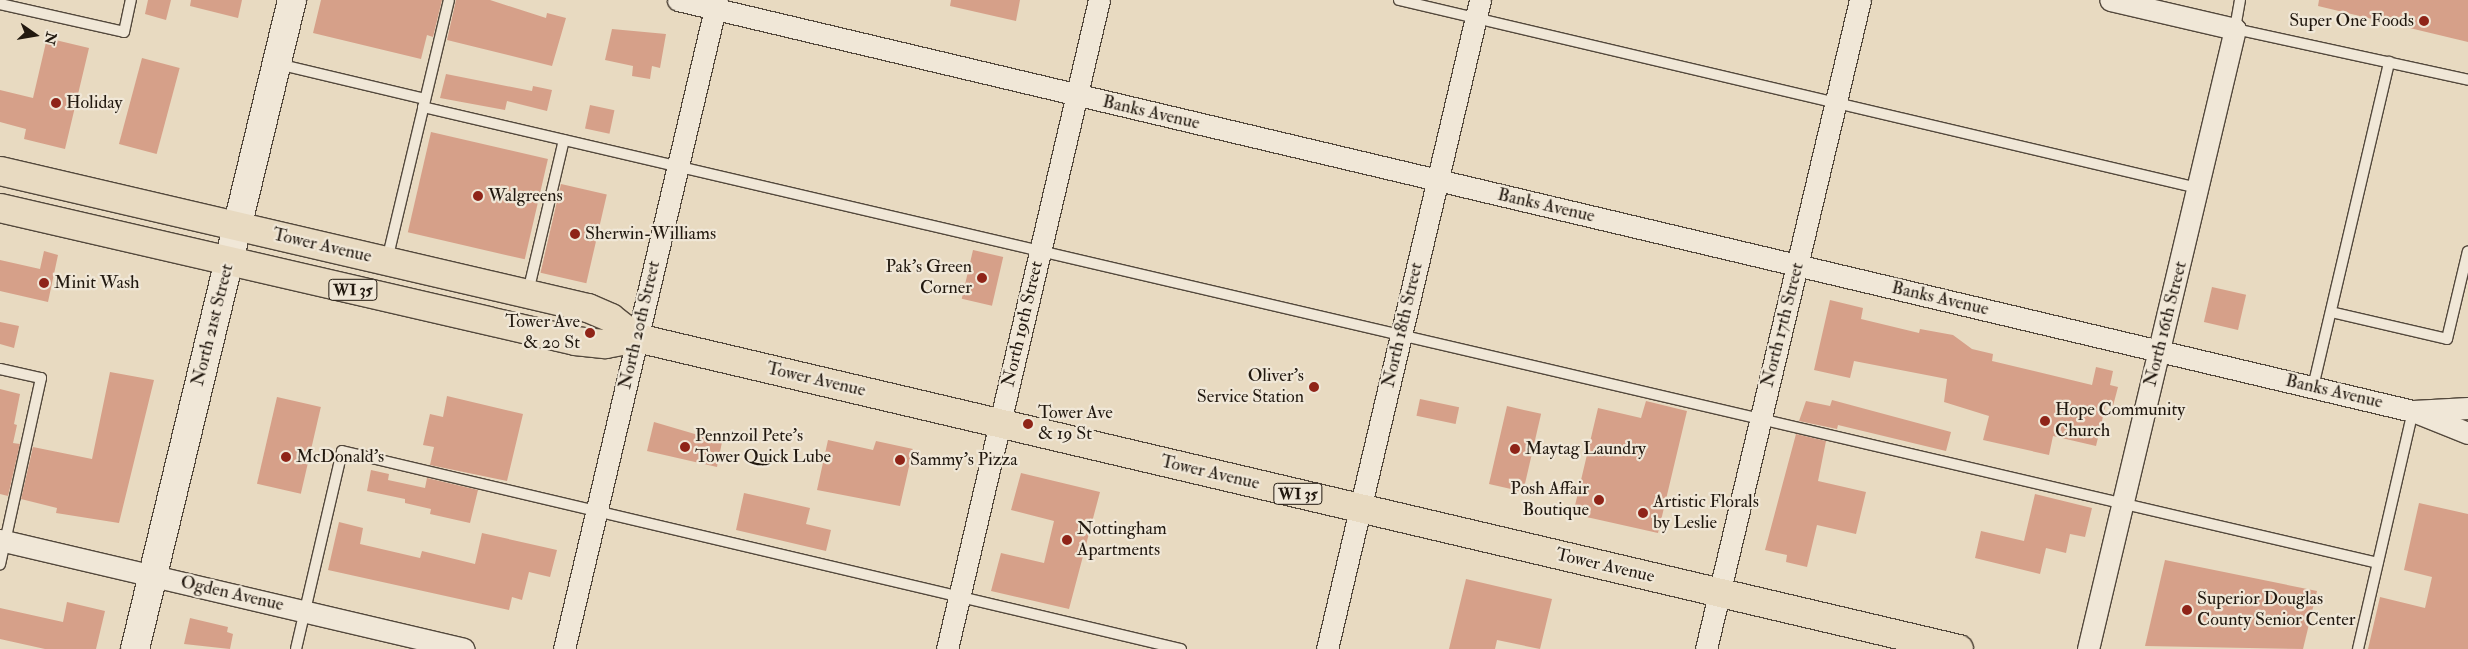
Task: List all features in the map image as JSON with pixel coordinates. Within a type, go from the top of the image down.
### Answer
[{"type":"main road","name":"Tower Avenue","points":[[0,171],[528,293],[601,312],[637,338],[1959,649]]},
{"type":"main road","name":"Tower Avenue","points":[[0,208],[575,341],[606,344],[637,338]]},
{"type":"street","name":"North 21st Street","points":[[135,649],[292,0]]},
{"type":"street","name":"Banks Avenue","points":[[678,0],[716,4],[1077,95],[2414,411],[2468,433]]},
{"type":"street","name":"North 19th Street","points":[[947,649],[1099,0]]},
{"type":"street","name":"North 17th Street","points":[[1706,649],[1860,0]]},
{"type":"street","points":[[2110,0],[2159,6],[2235,29]]},
{"type":"street","name":"North 20th Street","points":[[564,649],[716,4]]},
{"type":"street","name":"North 18th Street","points":[[1327,649],[1478,9]]},
{"type":"street","name":"North 16th Street","points":[[2088,649],[2235,29]]},
{"type":"street","name":"Banks Avenue","points":[[2414,411],[2468,408]]},
{"type":"street","name":"Ogden Avenue","points":[[3,540],[464,649]]},
{"type":"lane","points":[[0,4],[124,32],[131,0]]},
{"type":"lane","points":[[386,261],[449,0]]},
{"type":"lane","points":[[1399,0],[1478,9],[1836,104],[2198,188]]},
{"type":"lane","points":[[2240,0],[2235,29],[2468,80]]},
{"type":"lane","points":[[2313,387],[2389,62]]},
{"type":"lane","points":[[276,64],[564,140],[677,167],[1760,422],[2378,563]]},
{"type":"lane","points":[[528,293],[564,140]]},
{"type":"lane","points":[[2331,312],[2447,339],[2468,250]]},
{"type":"lane","points":[[0,369],[41,378],[3,540],[0,565]]},
{"type":"lane","points":[[2358,649],[2414,411]]},
{"type":"lane","points":[[296,649],[342,451],[1181,649]]},
{"type":"building","points":[[148,0],[171,0],[166,20],[145,14]]},
{"type":"building","points":[[191,0],[242,0],[238,18],[190,6]]},
{"type":"building","points":[[321,0],[442,0],[433,37],[427,35],[421,59],[313,33]]},
{"type":"building","points":[[456,0],[490,0],[546,18],[547,13],[566,18],[552,66],[447,40]]},
{"type":"building","points":[[951,0],[1020,0],[1016,21],[950,6]]},
{"type":"building","name":"Super One Foods","points":[[2319,0],[2468,0],[2468,42],[2318,6]]},
{"type":"building","points":[[612,29],[666,34],[660,68],[652,66],[650,79],[632,76],[633,66],[605,60]]},
{"type":"building","name":"Holiday","points":[[47,38],[89,48],[65,149],[24,139],[26,129],[0,122],[0,90],[33,98]]},
{"type":"building","name":"Holiday","points":[[142,58],[180,68],[157,154],[119,144]]},
{"type":"building","points":[[446,74],[532,91],[533,86],[552,90],[547,111],[507,101],[505,110],[440,98]]},
{"type":"building","points":[[590,105],[614,110],[609,134],[585,128]]},
{"type":"building","name":"Walgreens","points":[[431,132],[548,159],[525,259],[408,232]]},
{"type":"building","name":"Sherwin-Williams","points":[[561,184],[607,195],[586,283],[541,273]]},
{"type":"building","name":"Pak's Green Corner","points":[[973,250],[1003,257],[992,306],[962,299]]},
{"type":"building","points":[[44,251],[58,255],[48,302],[0,291],[0,260],[40,269]]},
{"type":"building","points":[[2212,287],[2246,295],[2238,330],[2204,322]]},
{"type":"building","points":[[1830,300],[1863,308],[1861,319],[1919,333],[1920,329],[1953,335],[1972,349],[1993,354],[1992,361],[2092,385],[2096,367],[2113,371],[2110,385],[2118,387],[2113,406],[2106,404],[2096,446],[2053,436],[2049,455],[1983,440],[1989,416],[1944,402],[1947,379],[1854,361],[1850,378],[1814,370]]},
{"type":"building","points":[[0,322],[19,326],[14,348],[0,344]]},
{"type":"building","points":[[110,372],[154,380],[119,523],[56,513],[57,508],[21,499],[33,447],[92,459]]},
{"type":"building","points":[[0,389],[20,394],[14,424],[17,425],[13,443],[20,444],[8,496],[0,494]]},
{"type":"building","points":[[447,396],[523,414],[507,481],[430,465],[434,447],[423,445],[430,414],[443,417]]},
{"type":"building","name":"McDonald's","points":[[277,397],[321,407],[301,494],[257,484]]},
{"type":"building","points":[[1420,399],[1459,407],[1456,424],[1416,416]]},
{"type":"building","points":[[1832,400],[1951,432],[1946,451],[1838,425],[1837,429],[1799,421],[1806,401],[1830,406]]},
{"type":"building","points":[[1646,401],[1687,411],[1658,533],[1573,514],[1598,408],[1641,418]]},
{"type":"building","name":"Maytag Laundry","points":[[1507,406],[1541,414],[1523,492],[1489,484]]},
{"type":"building","name":"Pennzoil Pete's Tower Quick Lube","points":[[654,422],[722,442],[717,467],[647,451]]},
{"type":"building","points":[[1796,434],[1826,441],[1818,481],[1866,492],[1856,534],[1817,525],[1807,567],[1786,562],[1787,555],[1765,550]]},
{"type":"building","points":[[828,440],[873,450],[876,441],[913,449],[900,506],[817,490]]},
{"type":"building","points":[[371,470],[389,474],[388,480],[425,488],[427,478],[478,490],[470,523],[430,514],[431,509],[405,503],[405,499],[367,491]]},
{"type":"building","name":"Nottingham Apartments","points":[[1021,473],[1100,492],[1069,609],[991,591],[1001,553],[1044,563],[1054,521],[1011,510]]},
{"type":"building","points":[[744,493],[810,508],[806,524],[831,530],[826,551],[736,530]]},
{"type":"building","points":[[2035,494],[2092,508],[2085,537],[2070,534],[2066,553],[2046,548],[2040,574],[1975,558],[1981,531],[2024,541]]},
{"type":"building","points":[[2419,503],[2468,514],[2468,649],[2368,649],[2380,597],[2425,608],[2432,577],[2404,570]]},
{"type":"building","points":[[339,522],[363,528],[360,544],[420,558],[422,551],[475,564],[482,533],[557,550],[550,577],[529,572],[522,600],[512,597],[509,610],[328,570]]},
{"type":"building","points":[[2165,560],[2317,591],[2303,649],[2145,646]]},
{"type":"building","points":[[1466,579],[1552,599],[1540,649],[1497,640],[1495,649],[1449,649]]},
{"type":"building","points":[[67,602],[105,611],[96,649],[45,649],[0,639],[0,608],[63,622]]},
{"type":"building","points":[[190,618],[228,627],[227,632],[233,634],[230,649],[184,644]]},
{"type":"place","name":"Super One Foods","points":[[2424,21]]},
{"type":"place","name":"Holiday","points":[[56,103]]},
{"type":"place","name":"Walgreens","points":[[478,196]]},
{"type":"place","name":"Sherwin-Williams","points":[[575,234]]},
{"type":"place","name":"Pak's Green Corner","points":[[982,278]]},
{"type":"place","name":"Minit Wash","points":[[44,283]]},
{"type":"place","name":"Tower Ave & 20 St","points":[[590,333]]},
{"type":"place","name":"Oliver's Service Station","points":[[1314,387]]},
{"type":"place","name":"Hope Community Church","points":[[2045,421]]},
{"type":"place","name":"Tower Ave & 19 St","points":[[1028,424]]},
{"type":"place","name":"Pennzoil Pete's Tower Quick Lube","points":[[685,447]]},
{"type":"place","name":"Maytag Laundry","points":[[1515,449]]},
{"type":"place","name":"McDonald's","points":[[286,457]]},
{"type":"place","name":"Sammy's Pizza","points":[[900,460]]},
{"type":"place","name":"Posh Affair Boutique","points":[[1599,500]]},
{"type":"place","name":"Artistic Florals by Leslie","points":[[1643,513]]},
{"type":"place","name":"Nottingham Apartments","points":[[1067,540]]},
{"type":"place","name":"Superior Douglas County Senior Center","points":[[2187,610]]}]
